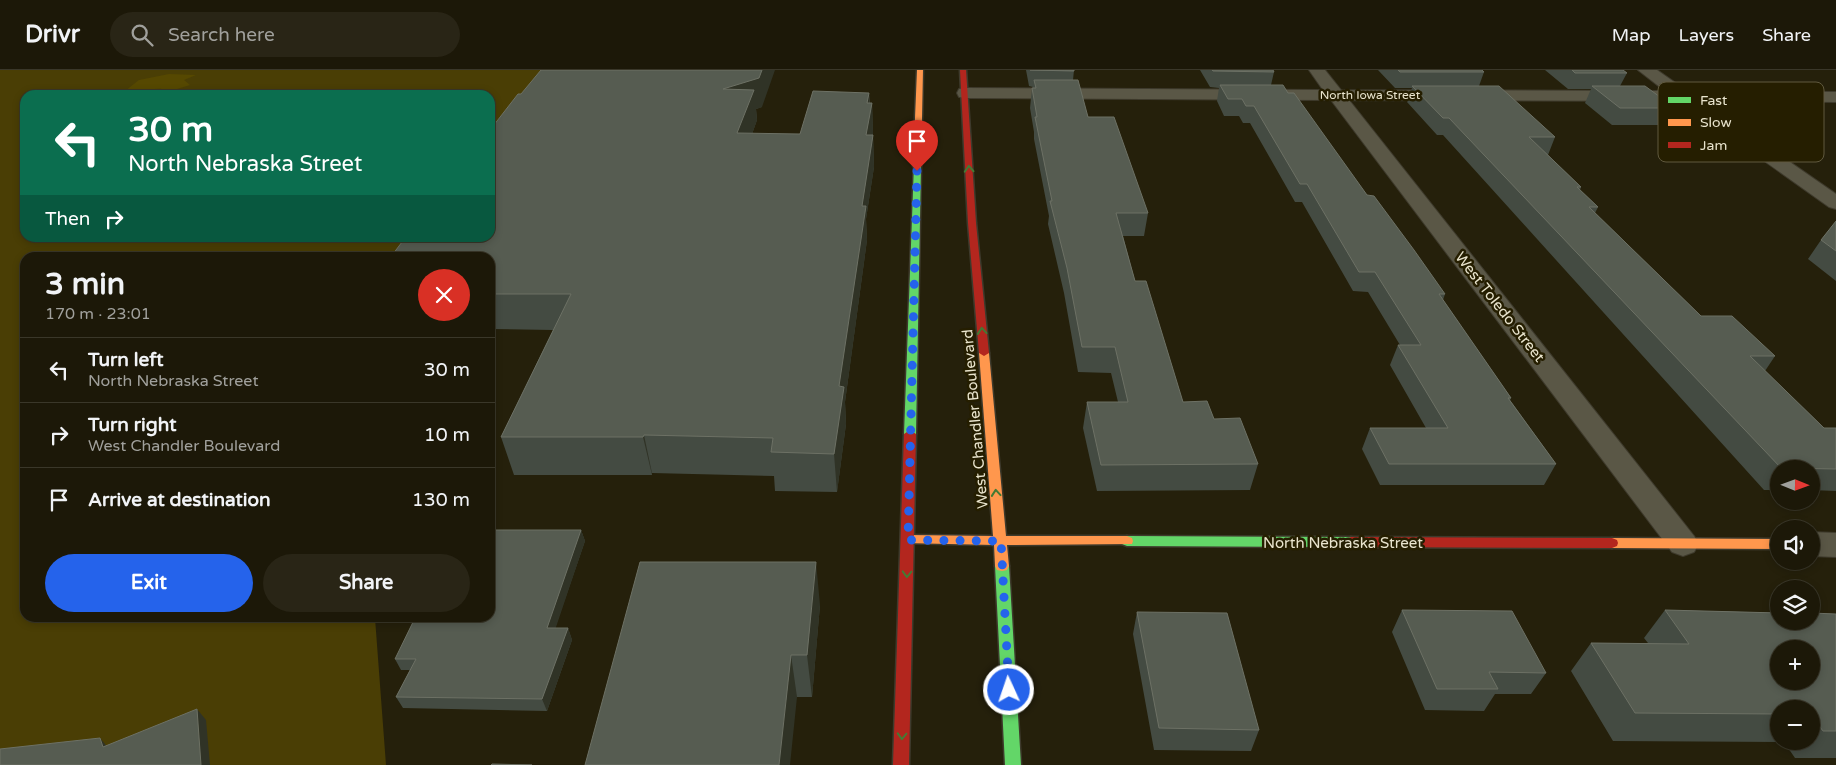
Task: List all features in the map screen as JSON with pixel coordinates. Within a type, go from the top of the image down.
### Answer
[{"type":"main road","points":[[902,765],[920,70]]},
{"type":"main road","name":"West Chandler Boulevard","points":[[963,70],[972,215],[1001,541],[1013,765]]},
{"type":"main road","name":"North Nebraska Street","points":[[908,540],[1770,544]]},
{"type":"street","name":"West Toledo Street","points":[[1317,70],[1683,544]]},
{"type":"street","points":[[1646,70],[1663,82]]},
{"type":"street","name":"North Iowa Street","points":[[965,93],[1658,97]]},
{"type":"street","points":[[1777,162],[1836,203]]},
{"type":"street","points":[[1820,544],[1836,545]]},
{"type":"shaded area","points":[[0,70],[556,70],[495,162],[495,90],[20,90],[20,242],[435,242],[428,252],[20,252],[20,622],[375,622],[386,765],[0,765]]},
{"type":"shaded area","points":[[169,74],[196,75],[184,80],[190,85],[174,90],[126,90],[139,80]]},
{"type":"building","points":[[541,70],[762,70],[759,78],[723,89],[754,90],[737,133],[800,134],[813,91],[869,93],[867,103],[872,103],[866,135],[873,135],[862,206],[866,206],[839,386],[844,387],[834,454],[771,452],[773,438],[644,435],[643,437],[501,437],[571,294],[495,294],[495,252],[394,252],[402,242],[495,242],[495,124],[518,94],[521,94]]},
{"type":"building","points":[[1031,70],[1074,70],[1074,71]]},
{"type":"building","points":[[1273,70],[1274,72],[1213,71]]},
{"type":"building","points":[[1398,70],[1482,70],[1484,72],[1400,72]]},
{"type":"building","points":[[1572,70],[1623,70],[1627,73],[1575,73]]},
{"type":"building","points":[[1034,80],[1078,80],[1088,117],[1114,117],[1148,213],[1116,213],[1135,281],[1146,281],[1183,402],[1207,401],[1214,419],[1240,418],[1258,464],[1101,465],[1087,402],[1128,402],[1115,347],[1082,347],[1067,268],[1050,201],[1052,201],[1035,117],[1037,117],[1032,88],[1036,88]]},
{"type":"building","points":[[1220,85],[1283,85],[1288,93],[1294,93],[1367,195],[1374,196],[1414,250],[1445,294],[1439,294],[1511,398],[1508,398],[1556,464],[1389,464],[1370,428],[1448,428],[1398,345],[1421,345],[1375,272],[1359,272],[1307,184],[1300,184],[1254,106],[1246,106],[1242,99],[1228,99]]},
{"type":"building","points":[[1412,86],[1499,86],[1555,137],[1529,137],[1581,187],[1577,187],[1598,207],[1589,207],[1701,316],[1732,316],[1775,356],[1750,356],[1824,428],[1836,428],[1836,469],[1820,469],[1820,460],[1773,460],[1449,118],[1443,118]]},
{"type":"building","points":[[1592,86],[1645,86],[1658,96],[1658,108],[1620,108]]},
{"type":"building","points":[[1836,221],[1836,251],[1821,240]]},
{"type":"building","points":[[495,530],[581,530],[547,628],[568,628],[542,699],[396,697],[416,659],[395,659],[413,622],[495,622]]},
{"type":"building","points":[[640,562],[816,562],[807,655],[791,655],[779,765],[585,765]]},
{"type":"building","points":[[1402,610],[1512,611],[1546,673],[1489,672],[1498,689],[1437,689]]},
{"type":"building","points":[[1665,610],[1770,613],[1770,630],[1820,630],[1820,613],[1836,614],[1836,731],[1823,731],[1820,727],[1820,700],[1770,700],[1770,714],[1635,713],[1591,643],[1689,644]]},
{"type":"building","points":[[1137,612],[1227,613],[1259,730],[1159,728]]},
{"type":"building","points":[[197,709],[201,765],[0,765],[0,749],[100,738],[103,747]]},
{"type":"building","points":[[492,764],[532,765],[491,765]]},
{"type":"traffic: fast","points":[[910,434],[917,166]]},
{"type":"traffic: fast","points":[[1127,541],[1351,542]]},
{"type":"traffic: fast","points":[[1002,566],[1013,765]]},
{"type":"traffic: slow","points":[[917,166],[920,70]]},
{"type":"traffic: slow","points":[[984,353],[1002,566]]},
{"type":"traffic: slow","points":[[908,540],[1127,541]]},
{"type":"traffic: slow","points":[[1612,543],[1770,544]]},
{"type":"traffic: jam","points":[[963,70],[972,223],[984,353]]},
{"type":"traffic: jam","points":[[901,765],[910,434]]},
{"type":"traffic: jam","points":[[1351,542],[1612,543]]},
{"type":"route","points":[[917,171],[908,540],[1001,541],[1009,690]]}]
